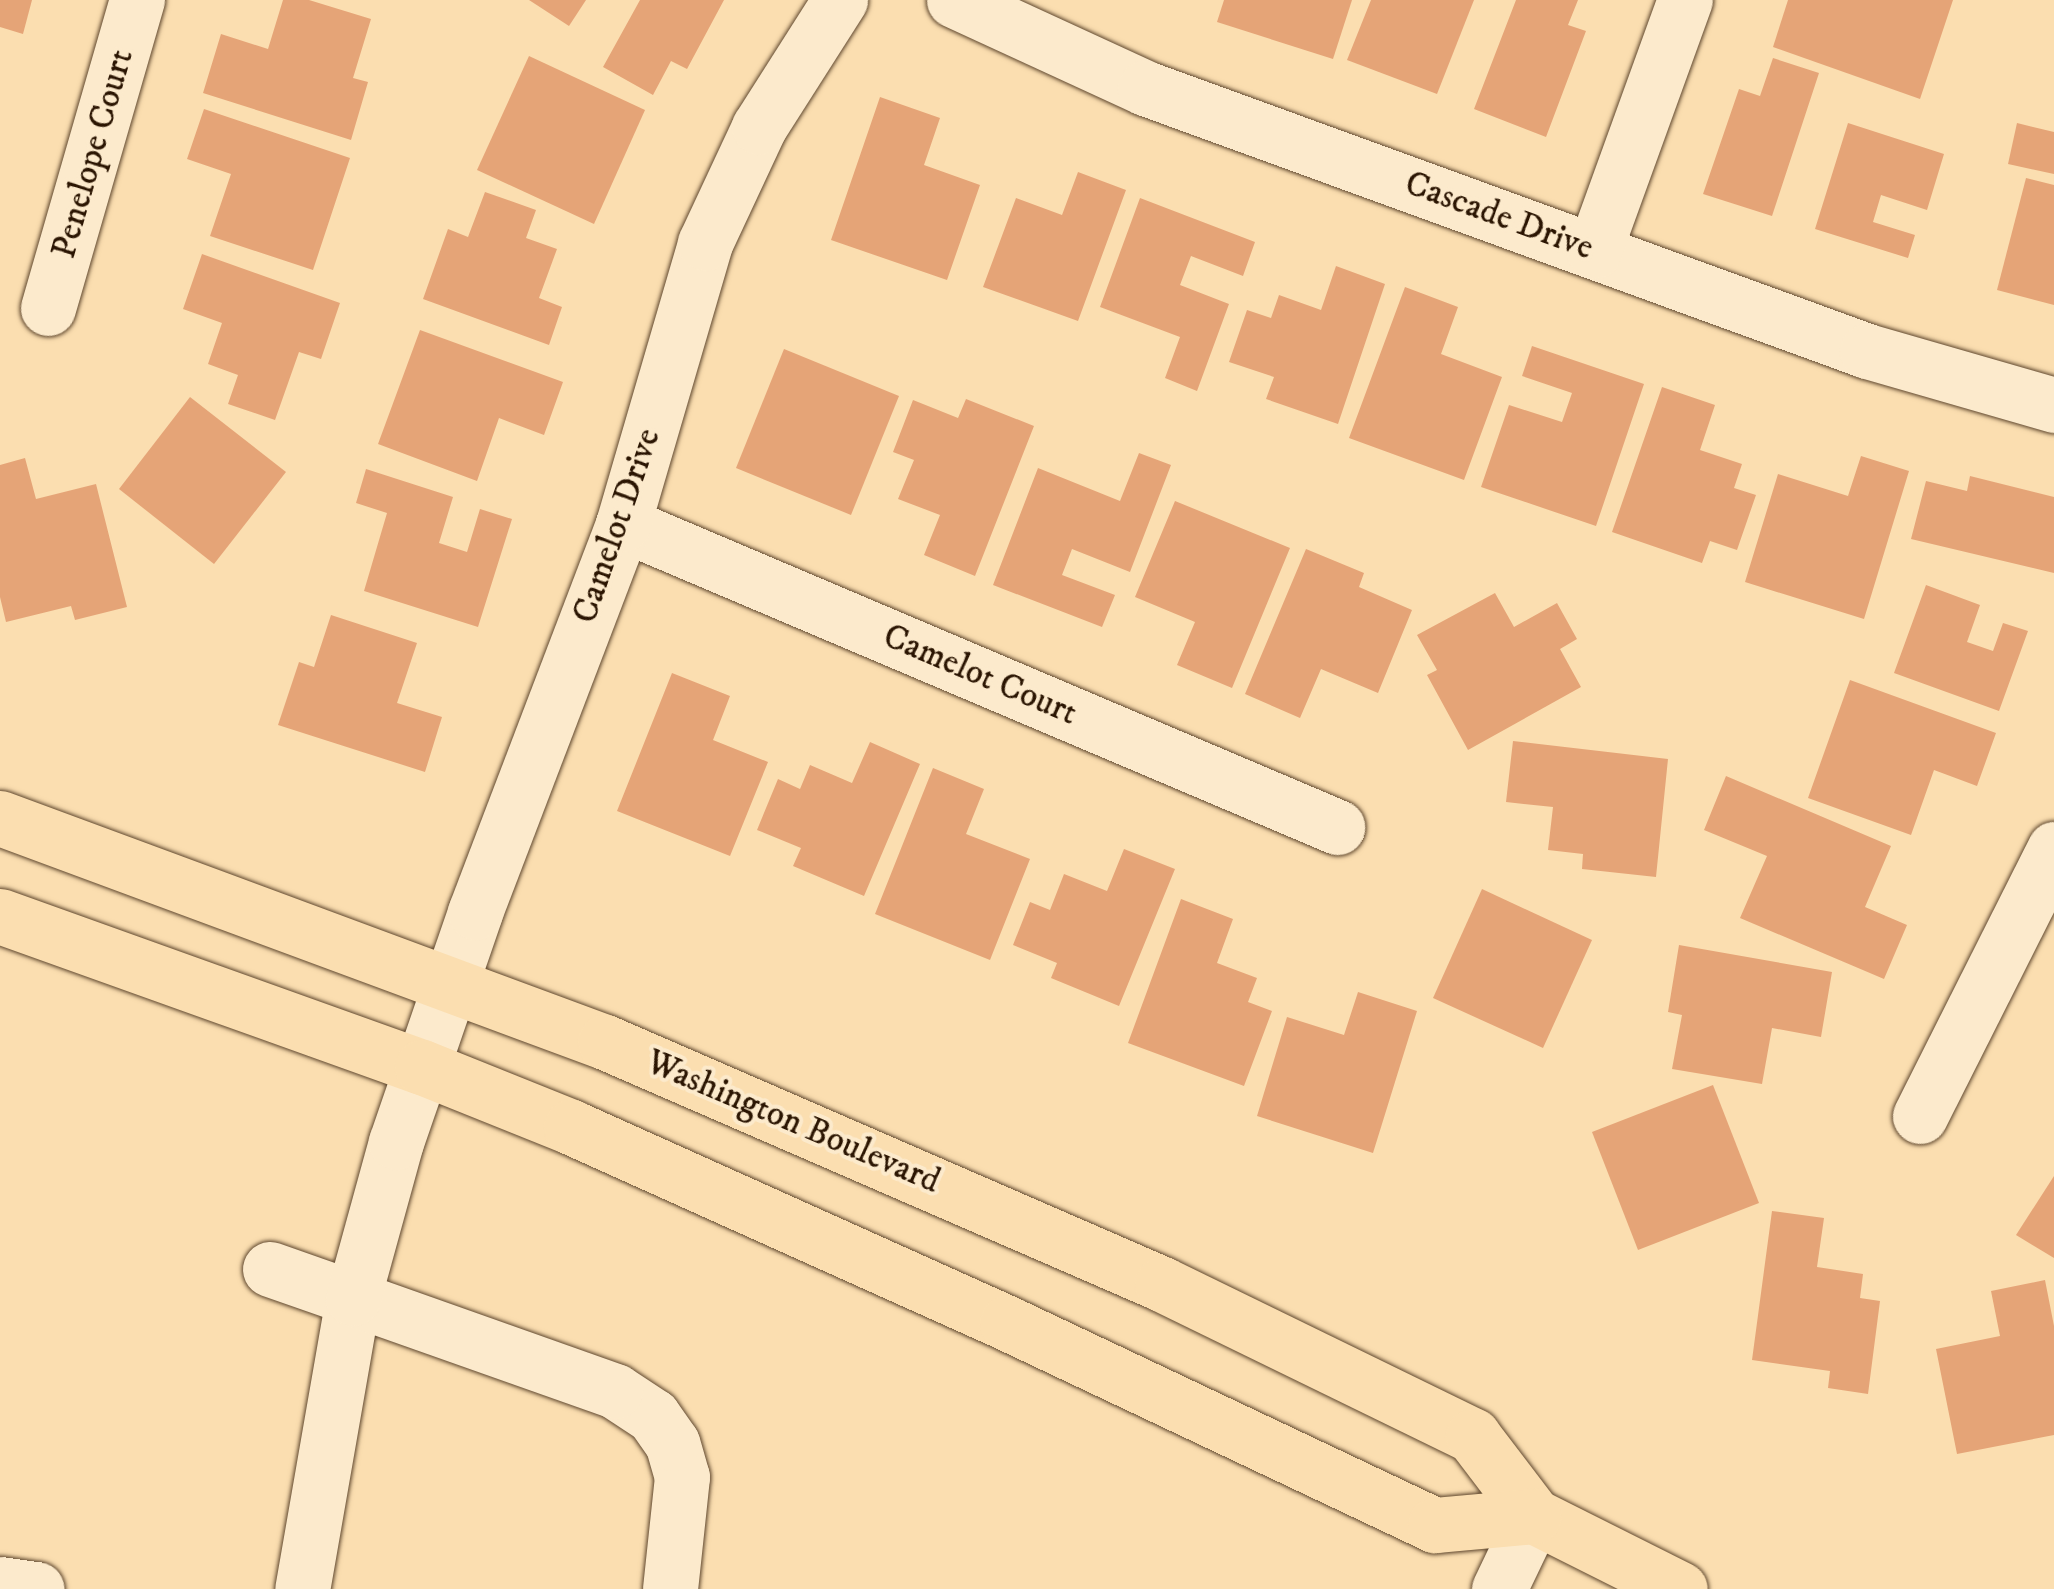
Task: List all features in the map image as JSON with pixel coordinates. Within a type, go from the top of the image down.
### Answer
[{"type":"main road","name":"Washington Boulevard","points":[[0,818],[451,984],[728,1094],[1214,1309],[1473,1436],[1534,1516],[1680,1589]]},
{"type":"main road","points":[[0,916],[422,1067],[811,1233],[1435,1525],[1534,1516]]},
{"type":"street","name":"Penelope Court","points":[[48,308],[136,0]]},
{"type":"street","name":"Camelot Drive","points":[[302,1589],[353,1298],[422,1067],[623,524],[705,242],[759,127],[840,0]]},
{"type":"street","name":"Cascade Drive","points":[[954,0],[1145,88],[1867,350],[2054,405]]},
{"type":"street","points":[[1594,250],[1685,0]]},
{"type":"street","name":"Camelot Court","points":[[623,524],[1337,827]]},
{"type":"street","points":[[1920,1116],[2054,849]]},
{"type":"street","points":[[270,1269],[615,1391],[653,1416],[672,1443],[682,1477],[670,1589]]},
{"type":"street","points":[[1499,1589],[1534,1516]]},
{"type":"street","points":[[0,1584],[36,1589]]},
{"type":"building","points":[[0,0],[32,0],[23,34],[0,27]]},
{"type":"building","points":[[283,0],[309,0],[371,19],[353,78],[368,82],[351,140],[203,93],[221,34],[268,49]]},
{"type":"building","points":[[529,0],[586,0],[569,26]]},
{"type":"building","points":[[640,0],[724,0],[687,69],[671,61],[653,95],[603,67]]},
{"type":"building","points":[[1224,0],[1352,0],[1333,59],[1217,22]]},
{"type":"building","points":[[1371,0],[1474,0],[1437,94],[1347,60]]},
{"type":"building","points":[[1516,0],[1578,0],[1568,25],[1586,31],[1546,137],[1474,109]]},
{"type":"building","points":[[1788,0],[1953,0],[1920,99],[1773,47]]},
{"type":"building","points":[[529,56],[645,110],[594,224],[477,170]]},
{"type":"building","points":[[1773,58],[1819,73],[1772,216],[1703,194],[1739,89],[1760,96]]},
{"type":"building","points":[[880,97],[940,118],[924,165],[980,185],[947,280],[831,240]]},
{"type":"building","points":[[204,109],[350,158],[313,270],[210,236],[231,174],[187,159]]},
{"type":"building","points":[[1848,123],[1944,154],[1927,210],[1881,195],[1873,222],[1915,235],[1908,258],[1815,229]]},
{"type":"building","points":[[2017,123],[2054,132],[2054,174],[2008,164]]},
{"type":"building","points":[[1078,172],[1126,190],[1078,321],[983,287],[1016,198],[1062,215]]},
{"type":"building","points":[[2026,178],[2054,185],[2054,305],[1997,290]]},
{"type":"building","points":[[485,192],[536,210],[526,238],[557,249],[539,298],[562,307],[549,345],[423,299],[448,229],[468,237]]},
{"type":"building","points":[[1140,198],[1255,242],[1243,276],[1191,256],[1180,285],[1229,304],[1197,391],[1165,378],[1180,337],[1100,307]]},
{"type":"building","points":[[202,254],[340,303],[321,359],[299,352],[275,420],[228,404],[238,375],[208,364],[222,323],[183,309]]},
{"type":"building","points":[[1336,266],[1385,284],[1338,424],[1266,399],[1274,377],[1229,362],[1247,310],[1271,318],[1279,295],[1321,310]]},
{"type":"building","points":[[1405,287],[1458,307],[1441,354],[1502,377],[1464,480],[1349,438]]},
{"type":"building","points":[[420,330],[563,382],[544,435],[499,418],[477,481],[378,444]]},
{"type":"building","points":[[1532,346],[1644,384],[1596,526],[1481,487],[1509,405],[1562,422],[1572,393],[1522,376]]},
{"type":"building","points":[[784,349],[899,396],[851,515],[736,468]]},
{"type":"building","points":[[1662,387],[1715,405],[1700,450],[1742,464],[1734,488],[1756,495],[1737,550],[1710,541],[1702,563],[1612,532]]},
{"type":"building","points":[[190,397],[286,472],[214,564],[119,489]]},
{"type":"building","points":[[966,399],[1034,426],[975,576],[924,555],[940,515],[898,499],[914,460],[893,452],[913,400],[958,418]]},
{"type":"building","points":[[1139,453],[1171,465],[1130,572],[1072,549],[1062,575],[1115,595],[1102,627],[993,585],[1038,468],[1120,501]]},
{"type":"building","points":[[1861,456],[1909,471],[1864,619],[1745,582],[1778,474],[1848,496]]},
{"type":"building","points":[[25,458],[36,499],[96,484],[127,607],[75,620],[71,606],[6,622],[0,597],[0,465]]},
{"type":"building","points":[[366,469],[453,497],[439,543],[467,552],[480,509],[512,519],[478,627],[364,591],[387,513],[356,503]]},
{"type":"building","points":[[1970,476],[2054,497],[2054,573],[1911,539],[1926,481],[1967,491]]},
{"type":"building","points":[[1175,501],[1290,548],[1232,688],[1177,665],[1195,622],[1135,597]]},
{"type":"building","points":[[1306,549],[1364,573],[1359,587],[1412,610],[1378,693],[1321,669],[1300,718],[1245,694]]},
{"type":"building","points":[[1926,585],[1980,605],[1967,642],[1993,651],[2003,623],[2028,631],[1999,711],[1894,673]]},
{"type":"building","points":[[1495,593],[1514,627],[1557,603],[1577,639],[1560,649],[1581,687],[1468,750],[1427,675],[1437,670],[1417,635]]},
{"type":"building","points":[[331,615],[417,643],[397,703],[442,717],[425,772],[278,725],[299,662],[314,667]]},
{"type":"building","points":[[672,673],[730,696],[713,740],[768,762],[730,856],[617,811]]},
{"type":"building","points":[[1850,680],[1996,733],[1977,786],[1934,770],[1911,835],[1808,798]]},
{"type":"building","points":[[1513,741],[1668,759],[1656,877],[1582,869],[1583,854],[1548,850],[1553,807],[1506,802]]},
{"type":"building","points":[[870,742],[920,764],[864,896],[793,866],[801,848],[757,830],[778,779],[800,789],[810,765],[852,783]]},
{"type":"building","points":[[933,768],[984,789],[966,834],[1030,859],[990,960],[875,914]]},
{"type":"building","points":[[1726,776],[1891,846],[1865,907],[1907,925],[1884,979],[1740,918],[1767,856],[1704,830]]},
{"type":"building","points":[[1124,849],[1175,869],[1119,1006],[1051,978],[1057,963],[1013,945],[1030,902],[1050,910],[1064,874],[1107,891]]},
{"type":"building","points":[[1482,889],[1592,940],[1543,1048],[1433,998]]},
{"type":"building","points":[[1181,899],[1233,919],[1217,963],[1257,978],[1248,1002],[1272,1011],[1244,1086],[1128,1043]]},
{"type":"building","points":[[1679,945],[1832,972],[1821,1037],[1772,1028],[1762,1084],[1672,1069],[1682,1015],[1668,1012]]},
{"type":"building","points":[[1358,992],[1417,1011],[1373,1153],[1257,1116],[1287,1017],[1344,1035]]},
{"type":"building","points":[[1713,1085],[1759,1203],[1638,1250],[1592,1132]]},
{"type":"building","points":[[2054,1176],[2054,1258],[2016,1235]]},
{"type":"building","points":[[1772,1211],[1824,1218],[1817,1267],[1863,1274],[1860,1298],[1880,1301],[1868,1394],[1828,1388],[1830,1371],[1752,1360]]},
{"type":"building","points":[[2045,1280],[2054,1326],[2054,1435],[1957,1454],[1936,1349],[2000,1336],[1991,1291]]}]
